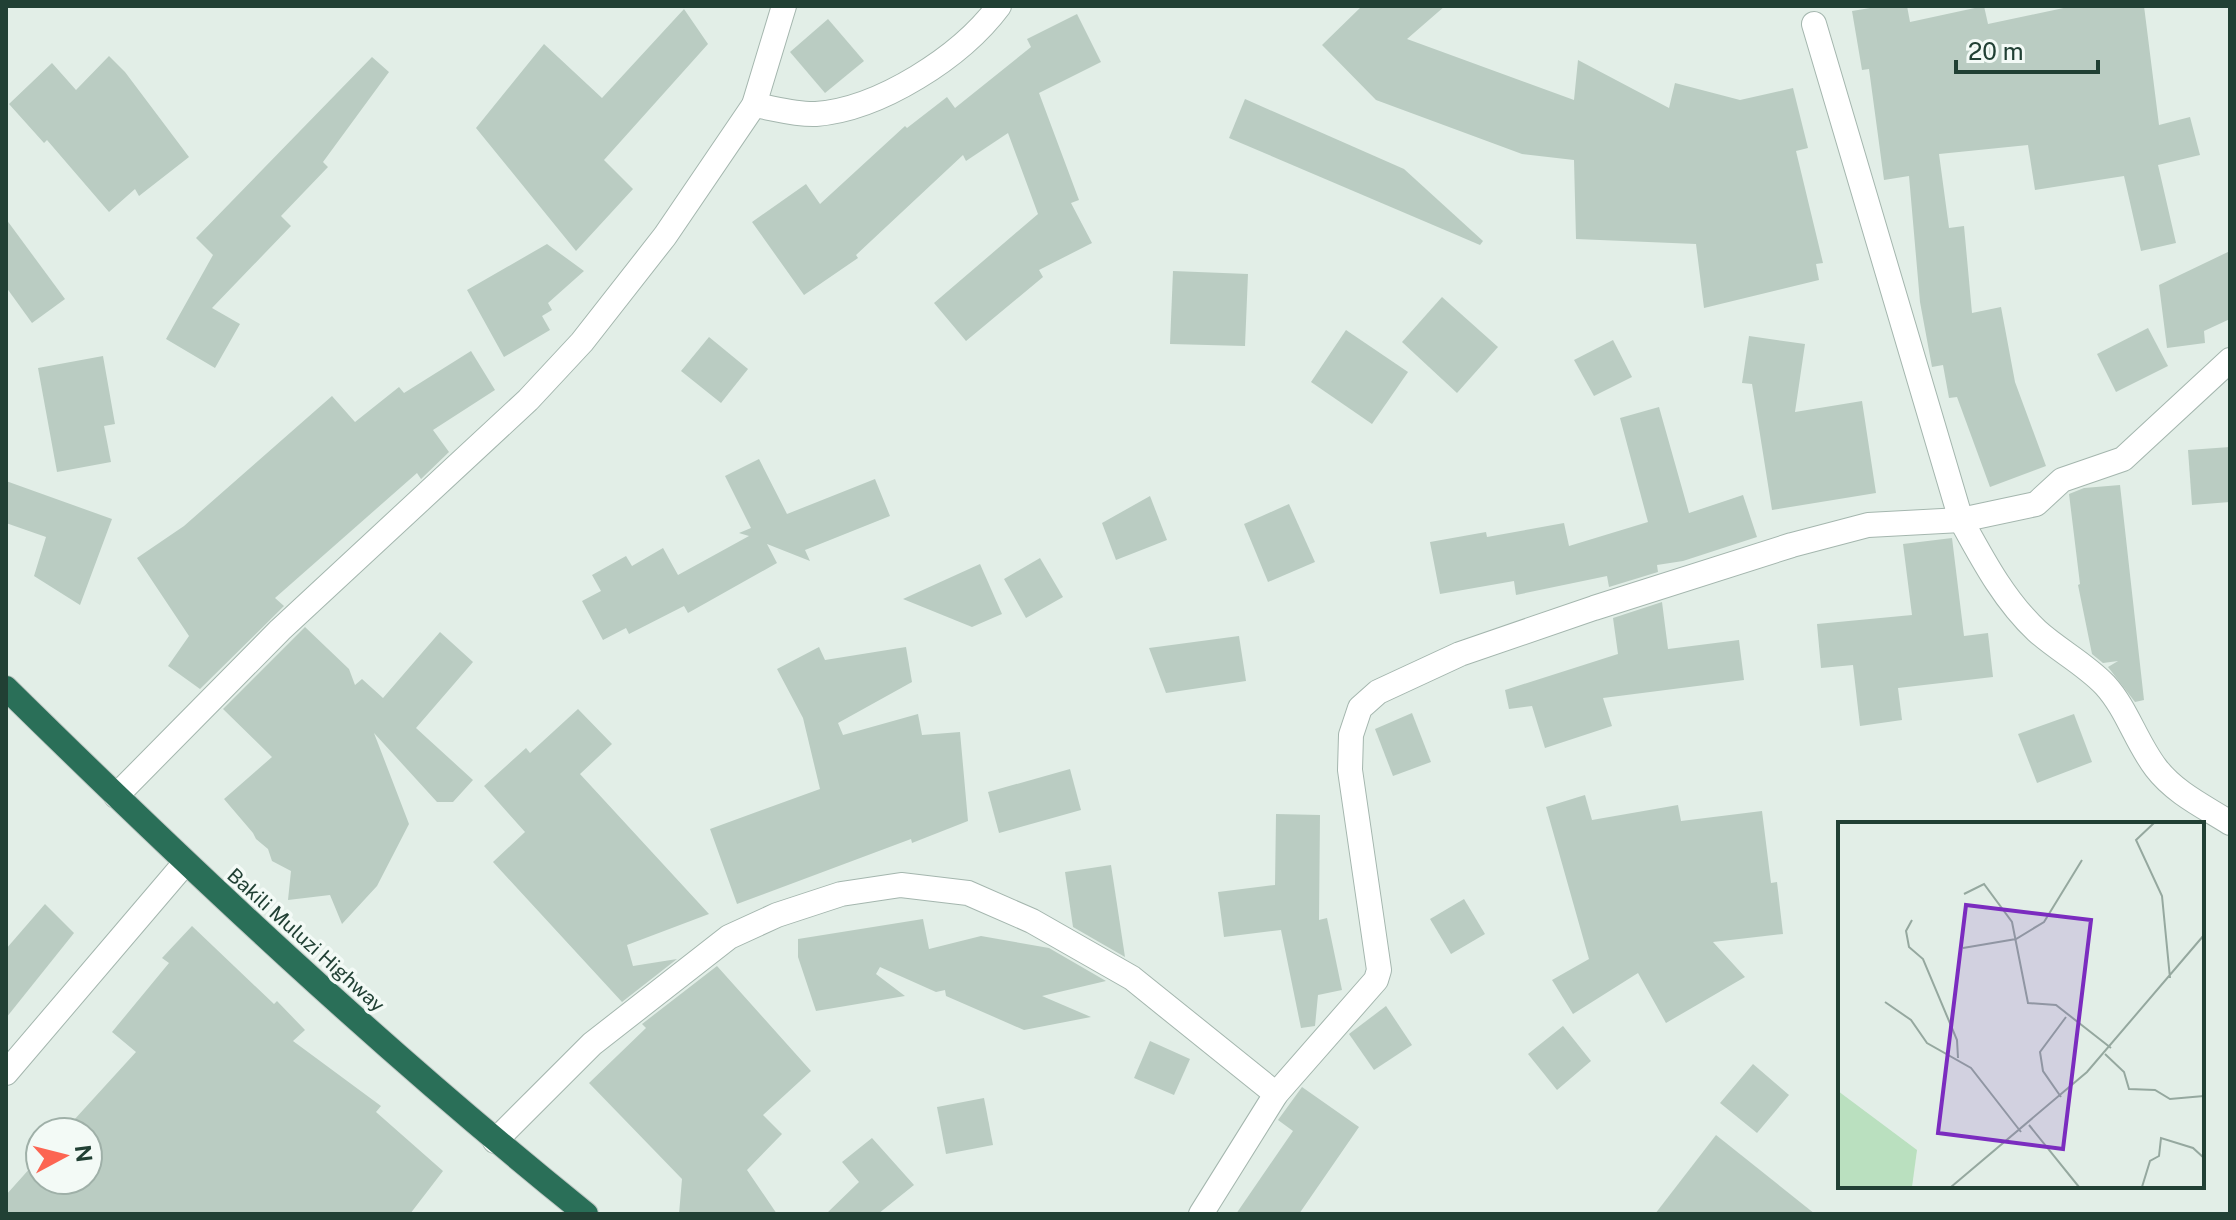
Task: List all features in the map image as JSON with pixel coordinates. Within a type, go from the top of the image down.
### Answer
[{"type":"highway","name":"Bakili Muluzi Highway","points":[[6,688],[185,863],[495,1141],[586,1214]]},
{"type":"street","points":[[116,796],[280,630],[539,389],[582,342],[665,236],[754,105],[784,6]]},
{"type":"street","points":[[754,105],[814,114],[864,103],[922,74],[982,29],[999,6]]},
{"type":"street","points":[[1814,24],[1961,520],[1990,573],[2015,607],[2037,631],[2103,683],[2121,705],[2156,768],[2175,788],[2230,823]]},
{"type":"street","points":[[1201,1214],[1276,1094],[1376,980],[1379,970],[1350,770],[1351,735],[1360,708],[1378,692],[1460,654],[1792,545],[1868,525],[1961,520],[2036,504],[2062,480],[2123,459],[2230,360]]},
{"type":"street","points":[[6,1073],[185,863]]},
{"type":"street","points":[[495,1141],[592,1044],[729,937],[777,915],[841,894],[901,885],[968,893],[1032,921],[1132,978],[1276,1094]]},
{"type":"building","points":[[1362,6],[1445,6],[1407,39],[1574,100],[1578,60],[1669,108],[1675,83],[1740,100],[1793,88],[1808,148],[1796,151],[1823,263],[1816,264],[1819,280],[1704,308],[1696,244],[1576,239],[1574,160],[1522,154],[1376,100],[1322,45]]},
{"type":"building","points":[[1907,6],[1910,22],[1984,6],[1988,24],[2073,6],[2144,6],[2159,125],[2190,117],[2200,155],[2158,165],[2176,243],[2141,251],[2124,176],[2035,190],[2028,145],[1939,154],[1949,228],[1964,226],[1972,313],[2001,307],[2015,382],[2046,466],[1990,487],[1957,397],[1949,398],[1943,365],[1932,367],[1920,302],[1909,176],[1884,180],[1869,69],[1862,70],[1852,11]]},
{"type":"building","points":[[684,9],[708,44],[604,160],[633,189],[576,251],[476,128],[544,44],[602,98]]},
{"type":"building","points":[[1077,14],[1101,62],[1039,93],[1079,200],[1071,203],[1092,243],[1039,270],[1043,277],[966,341],[934,303],[1038,214],[1008,133],[966,161],[963,155],[856,255],[858,258],[804,295],[752,222],[806,184],[820,204],[905,126],[907,128],[947,97],[955,108],[1031,47],[1027,39]]},
{"type":"building","points":[[828,19],[864,61],[825,93],[790,52]]},
{"type":"building","points":[[109,56],[125,72],[189,157],[139,196],[135,189],[109,212],[47,140],[44,143],[9,104],[52,63],[76,90]]},
{"type":"building","points":[[372,57],[389,72],[323,162],[328,167],[281,216],[291,226],[212,308],[240,324],[215,368],[166,339],[213,255],[196,238]]},
{"type":"building","points":[[1245,99],[1404,169],[1483,241],[1480,245],[1229,138]]},
{"type":"building","points":[[6,219],[65,299],[32,323],[6,287]]},
{"type":"building","points":[[547,244],[584,271],[548,303],[552,310],[542,316],[550,330],[504,357],[467,290]]},
{"type":"building","points":[[2230,251],[2230,319],[2204,331],[2205,343],[2167,348],[2159,285]]},
{"type":"building","points":[[1173,271],[1248,274],[1245,346],[1170,344]]},
{"type":"building","points":[[1442,297],[1498,347],[1457,393],[1402,342]]},
{"type":"building","points":[[2148,328],[2168,366],[2116,392],[2097,354]]},
{"type":"building","points":[[1346,330],[1408,372],[1372,424],[1311,382]]},
{"type":"building","points":[[1749,336],[1805,344],[1795,412],[1862,401],[1876,493],[1772,510],[1752,384],[1742,383]]},
{"type":"building","points":[[709,337],[748,369],[721,403],[681,371]]},
{"type":"building","points":[[1613,340],[1632,377],[1594,396],[1574,360]]},
{"type":"building","points":[[471,351],[495,390],[433,430],[449,452],[421,479],[417,473],[275,598],[284,606],[200,689],[168,666],[189,636],[137,558],[184,526],[332,396],[355,422],[399,387],[404,393]]},
{"type":"building","points":[[103,356],[115,424],[104,426],[111,462],[57,472],[38,368]]},
{"type":"building","points":[[1659,407],[1689,513],[1743,495],[1757,537],[1683,561],[1657,565],[1658,572],[1609,587],[1607,576],[1516,595],[1514,581],[1440,594],[1430,542],[1486,532],[1487,537],[1564,523],[1569,546],[1648,522],[1620,418]]},
{"type":"building","points":[[2230,447],[2230,502],[2192,505],[2188,450]]},
{"type":"building","points":[[759,459],[787,514],[875,479],[890,516],[805,550],[810,561],[767,544],[777,563],[688,613],[684,606],[629,634],[626,628],[603,640],[582,601],[601,591],[592,575],[626,556],[632,566],[663,548],[678,575],[749,536],[739,533],[751,528],[725,476]]},
{"type":"building","points":[[6,481],[112,519],[80,605],[34,576],[46,537],[6,523]]},
{"type":"building","points":[[2120,485],[2144,700],[2135,702],[2108,667],[2118,661],[2103,663],[2092,654],[2078,585],[2069,494],[2084,488]]},
{"type":"building","points":[[1150,496],[1167,540],[1116,560],[1102,523]]},
{"type":"building","points":[[1289,504],[1315,562],[1268,582],[1244,524]]},
{"type":"building","points":[[1952,538],[1964,636],[1988,633],[1993,677],[1898,688],[1902,720],[1860,726],[1853,665],[1821,668],[1817,624],[1912,615],[1903,544]]},
{"type":"building","points":[[1040,558],[1063,597],[1026,618],[1004,579]]},
{"type":"building","points":[[980,564],[1002,614],[972,627],[903,599]]},
{"type":"building","points":[[1662,602],[1668,649],[1739,640],[1744,680],[1603,698],[1612,726],[1545,748],[1532,706],[1509,709],[1505,690],[1618,654],[1613,618]]},
{"type":"building","points":[[305,627],[349,669],[355,685],[362,679],[383,698],[440,632],[473,662],[416,728],[473,780],[453,802],[437,802],[374,733],[409,824],[377,886],[342,924],[330,895],[288,900],[291,871],[272,861],[268,849],[256,839],[224,799],[272,757],[223,709]]},
{"type":"building","points":[[1239,636],[1246,681],[1166,693],[1149,648]]},
{"type":"building","points":[[819,647],[825,660],[906,647],[912,682],[838,723],[843,735],[918,714],[922,735],[960,732],[968,821],[737,904],[710,829],[820,789],[803,718],[777,669]]},
{"type":"building","points":[[578,709],[612,744],[580,774],[709,914],[627,945],[633,966],[677,959],[622,1002],[493,862],[525,832],[484,786],[526,748],[530,753]]},
{"type":"building","points":[[1412,713],[1431,762],[1393,776],[1375,729]]},
{"type":"building","points":[[2074,714],[2092,762],[2037,783],[2018,734]]},
{"type":"building","points":[[1070,769],[1081,810],[999,833],[988,792]]},
{"type":"building","points":[[1585,795],[1592,820],[1678,805],[1681,821],[1762,811],[1771,883],[1777,882],[1783,934],[1713,942],[1745,977],[1666,1023],[1638,973],[1573,1014],[1552,980],[1589,959],[1546,807]]},
{"type":"building","points":[[1276,814],[1320,815],[1319,920],[1327,918],[1342,990],[1318,995],[1315,1026],[1301,1028],[1281,930],[1224,937],[1218,892],[1275,885]]},
{"type":"building","points":[[1111,865],[1125,957],[1073,927],[1065,872]]},
{"type":"building","points":[[1464,899],[1485,934],[1451,954],[1430,919]]},
{"type":"building","points":[[45,904],[74,933],[6,1018],[6,949]]},
{"type":"building","points":[[923,919],[929,949],[981,936],[1049,948],[1106,981],[1042,996],[1091,1017],[1024,1030],[946,996],[945,990],[936,992],[880,967],[876,974],[905,996],[816,1011],[798,957],[798,939]]},
{"type":"building","points":[[192,926],[305,1030],[293,1041],[381,1106],[376,1112],[443,1171],[410,1214],[6,1214],[6,1195],[24,1175],[24,1196],[104,1196],[104,1116],[78,1116],[136,1052],[112,1032],[169,963],[162,958]]},
{"type":"building","points":[[717,966],[811,1071],[763,1115],[782,1134],[747,1170],[777,1214],[679,1214],[682,1179],[589,1083],[646,1028],[642,1024]]},
{"type":"building","points":[[1386,1006],[1412,1045],[1374,1070],[1349,1034]]},
{"type":"building","points":[[1563,1026],[1591,1061],[1557,1090],[1528,1054]]},
{"type":"building","points":[[1150,1041],[1190,1059],[1174,1095],[1134,1078]]},
{"type":"building","points":[[1753,1064],[1789,1095],[1757,1133],[1720,1103]]},
{"type":"building","points":[[1302,1087],[1359,1127],[1299,1214],[1236,1214],[1293,1131],[1278,1120]]},
{"type":"building","points":[[984,1098],[993,1145],[946,1154],[937,1107]]},
{"type":"building","points":[[1716,1135],[1815,1214],[1655,1214]]},
{"type":"building","points":[[872,1138],[914,1185],[878,1214],[826,1214],[859,1182],[842,1162]]}]
